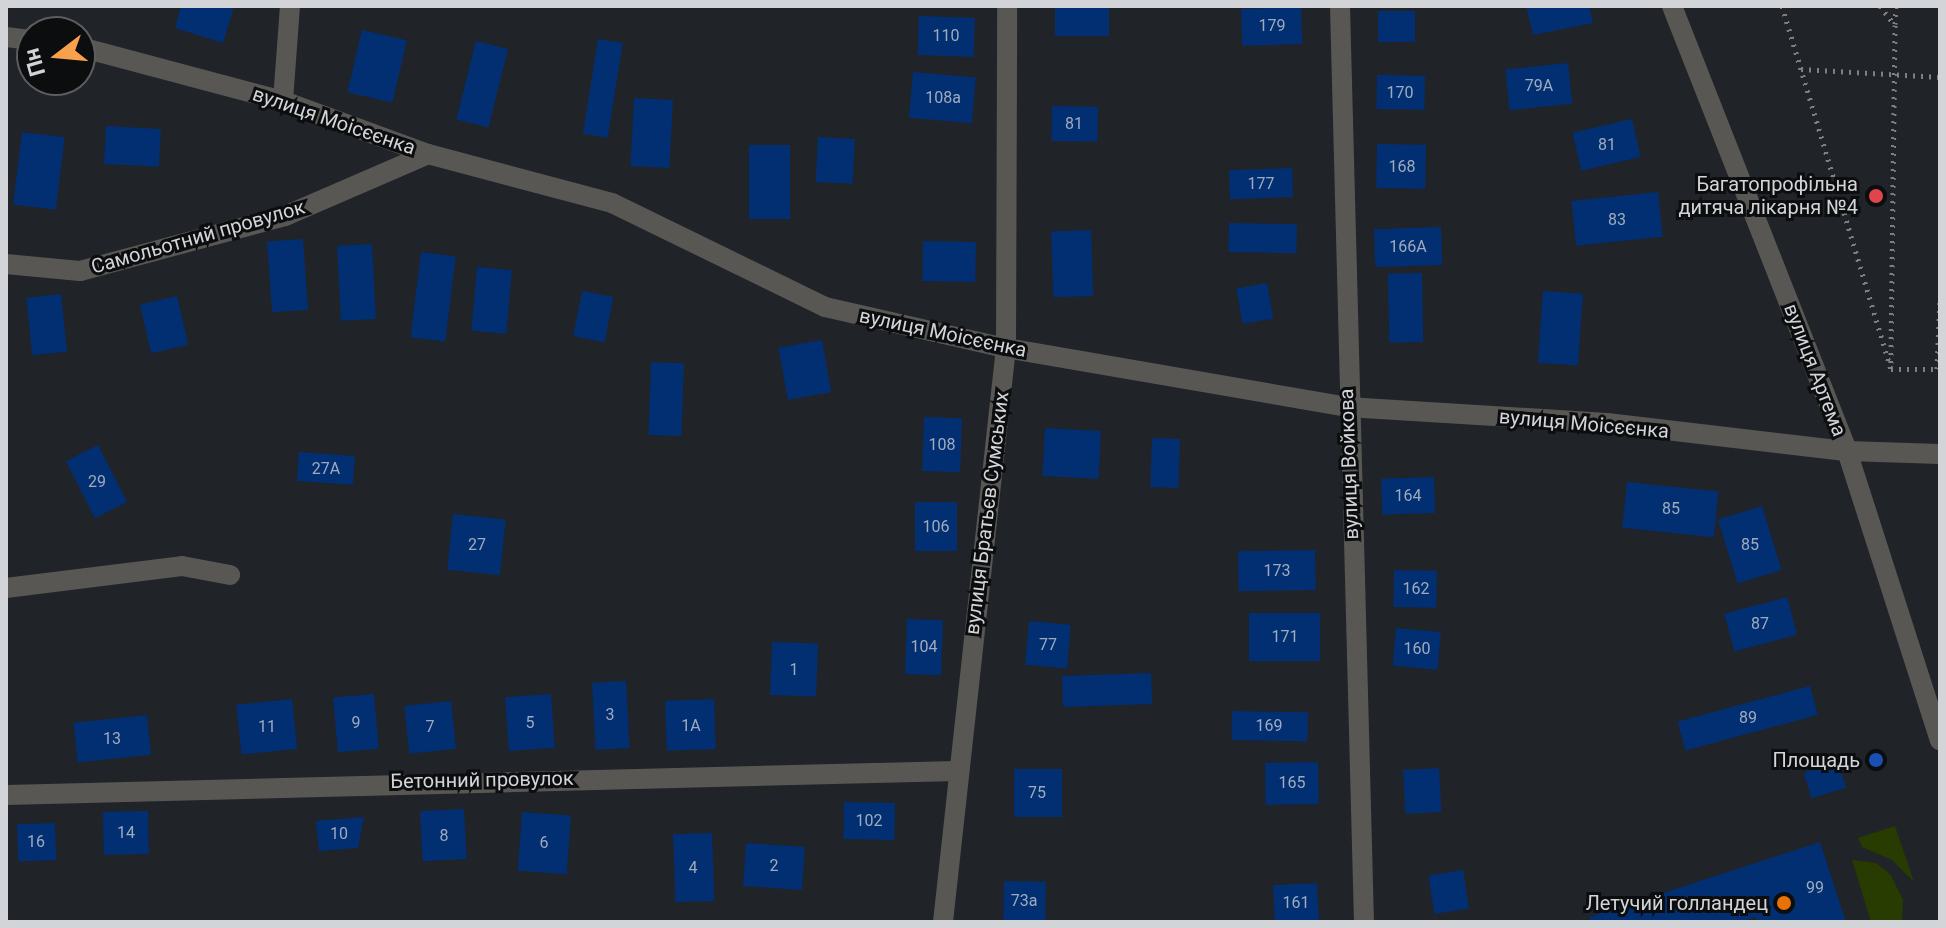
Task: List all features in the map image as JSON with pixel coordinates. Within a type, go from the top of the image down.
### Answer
[{"type":"street","points":[[283,101],[290,6]]},
{"type":"street","name":"вулиця Братьєв Сумських","points":[[943,922],[957,771],[1006,348],[1007,6]]},
{"type":"street","name":"вулиця Войкова","points":[[1340,6],[1347,407],[1364,922]]},
{"type":"street","name":"вулиця Артема","points":[[1672,6],[1847,451],[1940,740]]},
{"type":"street","name":"вулиця Моісєєнка","points":[[96,51],[283,101],[428,154],[612,203],[825,307],[1006,348],[1347,407],[1607,423],[1847,451],[1940,454]]},
{"type":"street","name":"Самольотний провулок","points":[[6,264],[80,271],[285,216],[428,154]]},
{"type":"street","points":[[6,588],[182,566],[230,575]]},
{"type":"street","name":"Бетонний провулок","points":[[6,795],[957,771]]},
{"type":"path","points":[[1782,6],[1891,369]]},
{"type":"path","points":[[1880,6],[1895,25]]},
{"type":"path","points":[[1891,369],[1896,6]]},
{"type":"path","points":[[1801,69],[1940,77]]},
{"type":"path","points":[[1891,369],[1937,369],[1940,297]]},
{"type":"green space","points":[[1895,826],[1914,882],[1892,860],[1862,847],[1858,838]]},
{"type":"green space","points":[[1852,860],[1876,863],[1891,875],[1903,900],[1902,922],[1871,922]]},
{"type":"building","points":[[181,6],[234,6],[223,43],[175,28]]},
{"type":"building","points":[[1055,6],[1109,6],[1109,36],[1055,36]]},
{"type":"building","points":[[1526,6],[1589,6],[1593,23],[1533,35]]},
{"type":"building","points":[[1301,7],[1302,44],[1242,46],[1241,9]]},
{"type":"building","points":[[1378,11],[1415,11],[1415,42],[1378,42]]},
{"type":"building","points":[[919,16],[975,18],[974,57],[918,55]]},
{"type":"building","points":[[362,30],[407,40],[392,103],[348,92]]},
{"type":"building","points":[[598,39],[623,43],[608,138],[583,134]]},
{"type":"building","points":[[476,41],[508,49],[488,128],[456,120]]},
{"type":"building","points":[[1568,63],[1572,104],[1510,110],[1505,70]]},
{"type":"building","points":[[913,72],[976,77],[972,123],[909,118]]},
{"type":"building","points":[[1377,75],[1425,76],[1424,110],[1376,109]]},
{"type":"building","points":[[634,98],[673,100],[669,168],[630,166]]},
{"type":"building","points":[[1052,106],[1098,107],[1097,142],[1051,141]]},
{"type":"building","points":[[1632,119],[1641,157],[1581,171],[1573,133]]},
{"type":"building","points":[[106,126],[161,129],[159,167],[104,164]]},
{"type":"building","points":[[22,132],[65,137],[56,210],[13,204]]},
{"type":"building","points":[[818,137],[855,139],[853,184],[816,182]]},
{"type":"building","points":[[1377,144],[1426,145],[1425,189],[1376,188]]},
{"type":"building","points":[[749,145],[790,145],[790,219],[749,219]]},
{"type":"building","points":[[1292,168],[1293,197],[1230,199],[1229,170]]},
{"type":"building","points":[[1658,192],[1663,237],[1576,246],[1571,201]]},
{"type":"building","points":[[1229,223],[1297,224],[1296,253],[1228,252]]},
{"type":"building","points":[[1441,227],[1442,265],[1375,267],[1374,229]]},
{"type":"building","points":[[1091,230],[1093,296],[1053,297],[1051,231]]},
{"type":"building","points":[[303,239],[308,310],[272,312],[267,242]]},
{"type":"building","points":[[923,241],[976,242],[975,282],[922,281]]},
{"type":"building","points":[[372,244],[376,319],[341,321],[337,246]]},
{"type":"building","points":[[421,252],[456,256],[445,342],[411,337]]},
{"type":"building","points":[[477,267],[512,270],[506,334],[471,331]]},
{"type":"building","points":[[1422,273],[1423,342],[1389,343],[1388,274]]},
{"type":"building","points":[[1267,283],[1273,318],[1243,324],[1236,288]]},
{"type":"building","points":[[582,291],[613,297],[605,342],[573,336]]},
{"type":"building","points":[[1543,291],[1583,294],[1578,366],[1538,363]]},
{"type":"building","points":[[61,294],[67,352],[32,355],[26,298]]},
{"type":"building","points":[[177,296],[188,345],[151,353],[140,305]]},
{"type":"building","points":[[822,340],[831,392],[788,400],[779,348]]},
{"type":"building","points":[[651,362],[684,363],[681,436],[648,435]]},
{"type":"building","points":[[924,417],[962,418],[960,472],[922,471]]},
{"type":"building","points":[[1045,428],[1101,431],[1098,479],[1042,476]]},
{"type":"building","points":[[1152,438],[1180,439],[1178,488],[1150,487]]},
{"type":"building","points":[[98,445],[127,502],[95,518],[66,461]]},
{"type":"building","points":[[299,452],[355,456],[353,485],[297,481]]},
{"type":"building","points":[[1434,477],[1435,513],[1382,515],[1381,479]]},
{"type":"building","points":[[1627,482],[1718,492],[1714,537],[1622,528]]},
{"type":"building","points":[[915,502],[957,502],[957,551],[915,551]]},
{"type":"building","points":[[1762,506],[1782,570],[1738,584],[1718,519]]},
{"type":"building","points":[[453,514],[506,520],[500,575],[447,570]]},
{"type":"building","points":[[1315,550],[1316,590],[1239,591],[1238,551]]},
{"type":"building","points":[[1394,570],[1437,571],[1436,608],[1393,607]]},
{"type":"building","points":[[1787,597],[1797,635],[1734,651],[1724,614]]},
{"type":"building","points":[[1249,613],[1320,613],[1320,661],[1249,661]]},
{"type":"building","points":[[907,619],[943,620],[941,675],[905,674]]},
{"type":"building","points":[[1029,621],[1071,625],[1067,668],[1025,665]]},
{"type":"building","points":[[1396,628],[1441,632],[1438,670],[1393,666]]},
{"type":"building","points":[[772,642],[818,644],[816,697],[770,695]]},
{"type":"building","points":[[1151,673],[1152,704],[1063,707],[1062,676]]},
{"type":"building","points":[[626,681],[630,748],[596,750],[592,683]]},
{"type":"building","points":[[1810,686],[1818,715],[1685,750],[1678,721]]},
{"type":"building","points":[[374,694],[379,749],[338,752],[333,698]]},
{"type":"building","points":[[551,694],[555,748],[509,751],[505,697]]},
{"type":"building","points":[[292,699],[297,749],[242,755],[236,705]]},
{"type":"building","points":[[714,699],[716,749],[667,751],[665,701]]},
{"type":"building","points":[[451,701],[456,749],[409,754],[404,706]]},
{"type":"building","points":[[1232,711],[1308,712],[1307,741],[1231,740]]},
{"type":"building","points":[[147,715],[151,755],[78,763],[73,723]]},
{"type":"building","points":[[1318,762],[1319,804],[1266,805],[1265,763]]},
{"type":"building","points":[[1838,762],[1846,788],[1811,798],[1804,773]]},
{"type":"building","points":[[1439,768],[1441,812],[1405,814],[1403,770]]},
{"type":"building","points":[[1014,769],[1062,769],[1062,817],[1014,817]]},
{"type":"building","points":[[844,802],[895,803],[894,840],[843,839]]},
{"type":"building","points":[[464,809],[467,859],[423,861],[420,811]]},
{"type":"building","points":[[148,811],[149,854],[104,855],[103,812]]},
{"type":"building","points":[[522,812],[571,815],[567,874],[518,871]]},
{"type":"building","points":[[364,817],[358,848],[319,851],[316,821]]},
{"type":"building","points":[[55,823],[56,860],[18,861],[17,824]]},
{"type":"building","points":[[712,833],[714,901],[675,902],[673,834]]},
{"type":"building","points":[[1820,842],[1846,922],[1757,922],[1756,917],[1741,922],[1591,922],[1589,917]]},
{"type":"building","points":[[746,843],[805,847],[802,890],[743,886]]},
{"type":"building","points":[[1463,870],[1469,909],[1435,914],[1428,875]]},
{"type":"building","points":[[1004,881],[1046,882],[1045,921],[1003,920]]},
{"type":"building","points":[[1317,883],[1319,922],[1275,922],[1273,885]]},
{"type":"place","name":"Багатопрофільна дитяча лікарня №4","points":[[1876,196]]},
{"type":"place","name":"Площадь","points":[[1876,760]]},
{"type":"place","name":"Летучий голландец","points":[[1784,903]]}]
